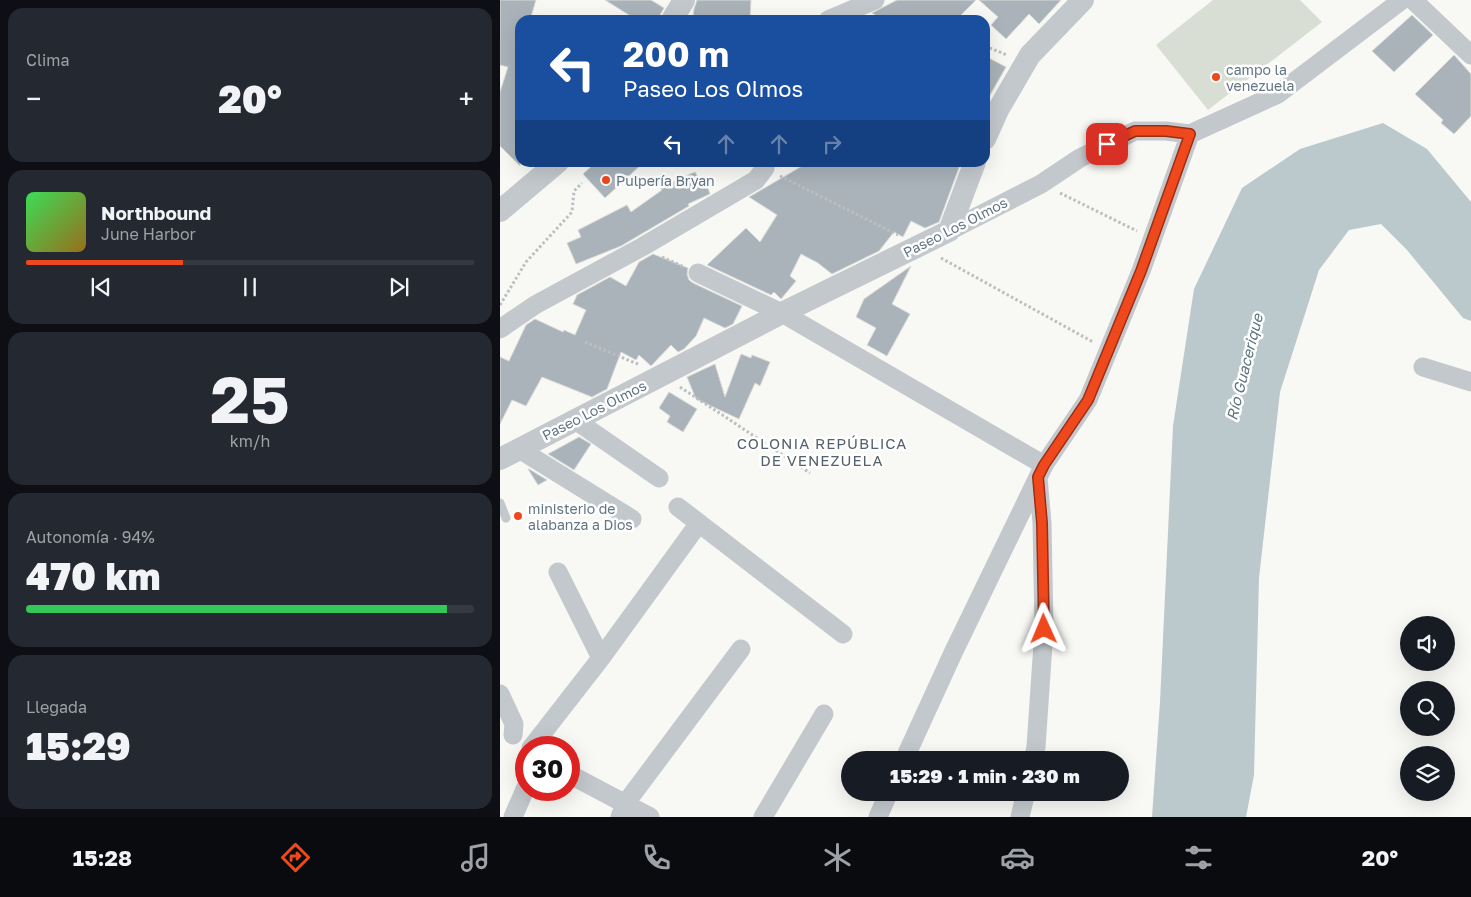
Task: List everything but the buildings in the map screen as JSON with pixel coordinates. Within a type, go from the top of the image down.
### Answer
[{"type":"street","points":[[675,15],[684,0]]},
{"type":"street","points":[[840,15],[875,0]]},
{"type":"street","points":[[990,127],[1030,55],[1083,0]]},
{"type":"street","points":[[908,751],[1041,471],[1088,400],[1141,271],[1190,134],[1278,94],[1402,0]]},
{"type":"street","points":[[1413,0],[1471,55]]},
{"type":"street","name":"Paseo Los Olmos","points":[[510,454],[782,313],[920,246],[1041,184],[1080,158],[1135,131],[1166,131],[1190,134]]},
{"type":"street","points":[[500,211],[552,167]]},
{"type":"street","points":[[500,328],[535,305],[642,247],[756,180],[764,167]]},
{"type":"street","points":[[949,231],[973,167]]},
{"type":"street","points":[[698,273],[782,313],[1041,471]]},
{"type":"street","points":[[1423,367],[1471,382]]},
{"type":"street","points":[[575,420],[659,478]]},
{"type":"street","points":[[510,454],[632,520]]},
{"type":"street","points":[[1035,751],[1044,629],[1041,471]]},
{"type":"street","points":[[678,507],[843,634]]},
{"type":"street","points":[[540,736],[601,658],[699,524]]},
{"type":"street","points":[[558,572],[601,658]]},
{"type":"street","points":[[623,810],[741,649]]},
{"type":"street","points":[[500,694],[514,724],[513,736]]},
{"type":"street","points":[[763,817],[824,714]]},
{"type":"street","points":[[580,781],[623,810],[650,817]]},
{"type":"street","points":[[514,817],[520,801]]},
{"type":"street","points":[[878,817],[885,801]]},
{"type":"street","points":[[1020,817],[1024,801]]},
{"type":"lane","points":[[500,503],[506,518]]},
{"type":"path","points":[[769,167],[920,246],[1108,351]]},
{"type":"path","points":[[500,306],[526,262],[572,212],[574,191],[582,183]]},
{"type":"path","points":[[1041,184],[1153,239]]},
{"type":"path","points":[[642,247],[698,273]]},
{"type":"path","points":[[585,342],[662,375],[810,473]]},
{"type":"shaded area","name":"campo la venezuela","points":[[1213,0],[1300,0],[1322,22],[1208,110],[1156,45]]},
{"type":"water","name":"Río Guacerique","points":[[1383,123],[1427,149],[1471,202],[1471,321],[1463,318],[1407,250],[1381,224],[1349,230],[1319,270],[1280,392],[1259,578],[1254,775],[1246,817],[1152,817],[1160,702],[1173,426],[1194,289],[1242,188],[1300,149]]},
{"type":"place","name":"campo la venezuela","points":[[1216,77]]},
{"type":"place","name":"Pulpería Bryan","points":[[606,180]]},
{"type":"place","name":"ministerio de alabanza a Dios","points":[[518,516]]},
{"type":"district","name":"COLONIA REPÚBLICA DE VENEZUELA","points":[[822,452]]},
{"type":"route","points":[[1044,629],[1042,523],[1038,477],[1044,465],[1088,400],[1141,271],[1190,134],[1166,131],[1135,131],[1107,144]]}]
